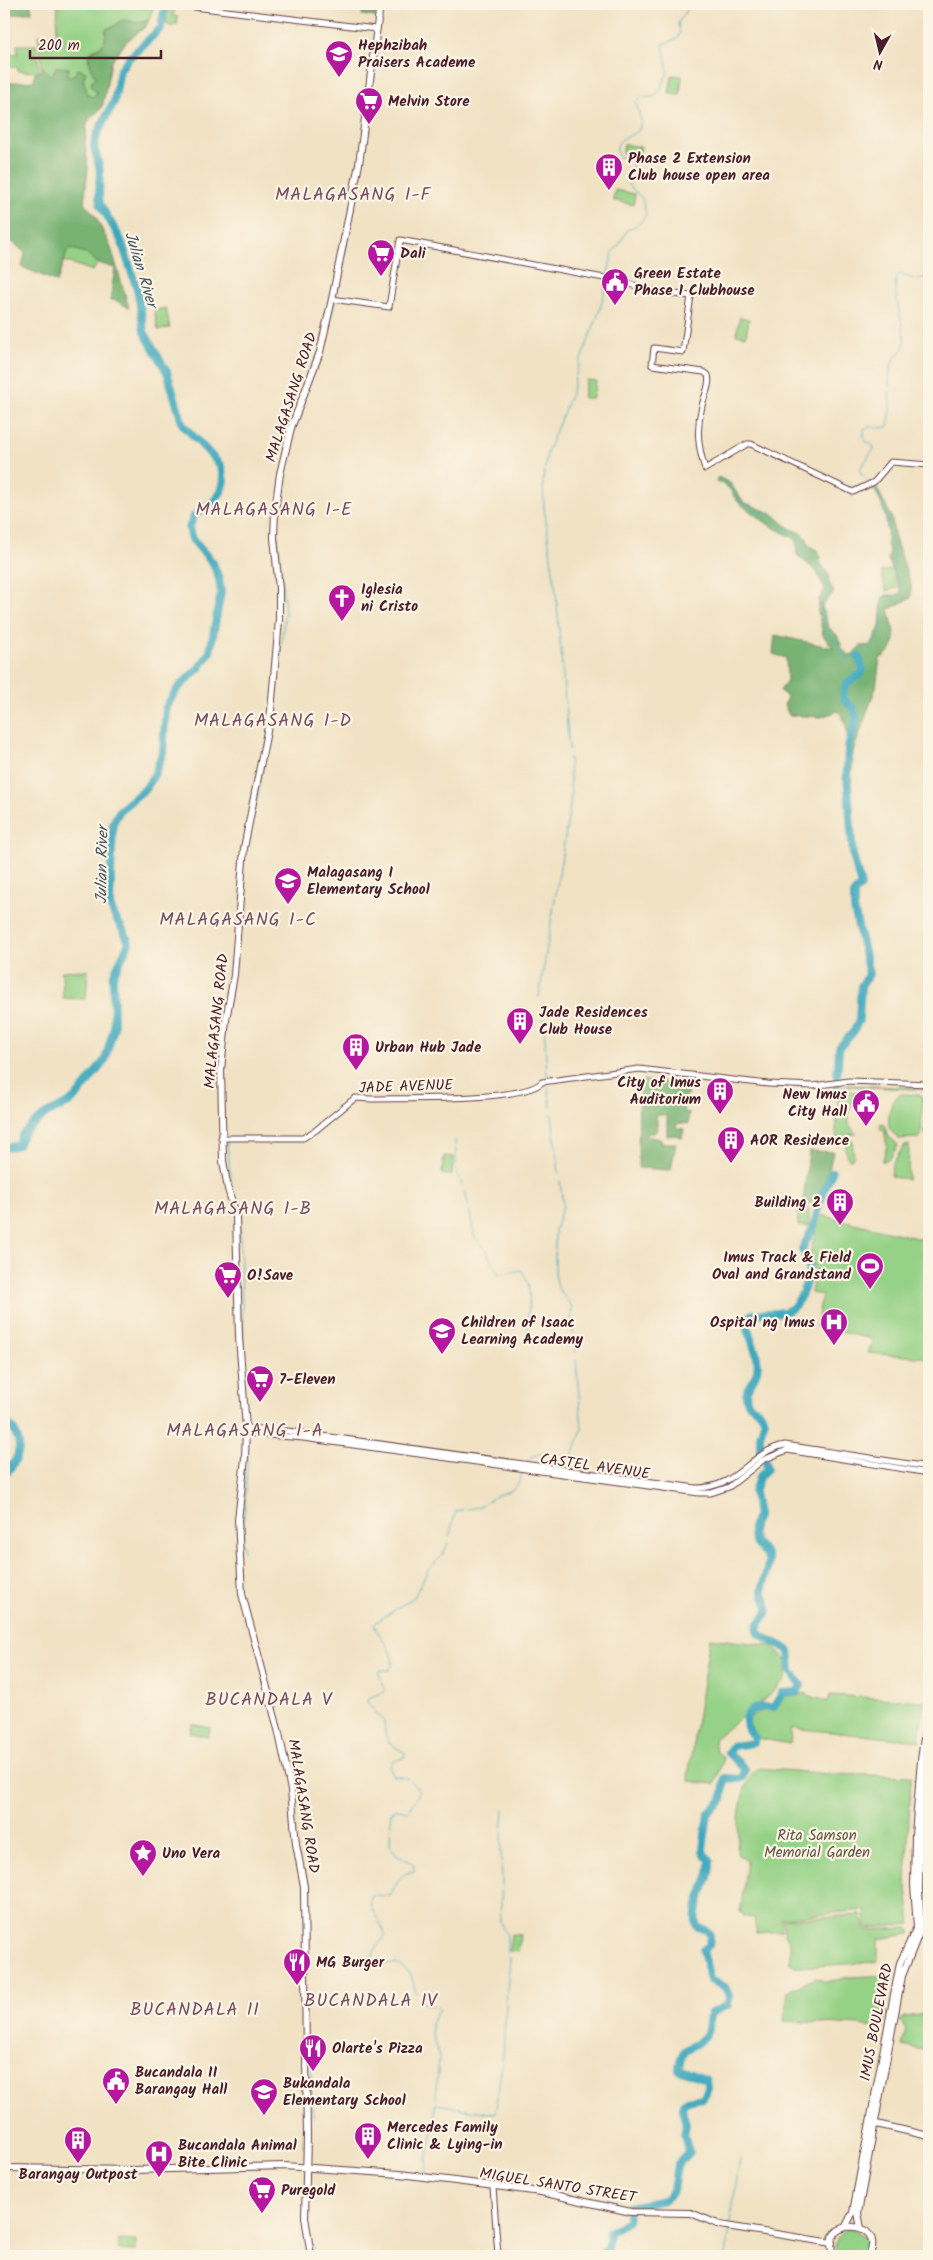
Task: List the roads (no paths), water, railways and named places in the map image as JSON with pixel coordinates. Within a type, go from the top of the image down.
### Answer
[{"type":"main road","name":"MALAGASANG ROAD","points":[[311,2256],[305,2217],[307,2152],[304,1886],[296,1844],[291,1790],[278,1729],[242,1594],[238,1520],[246,1430],[239,1337],[236,1215],[228,1189],[221,1138],[221,1070],[226,1020],[234,975],[244,848],[270,720],[280,600],[274,538],[274,510],[291,428],[320,352],[332,299],[356,179],[380,4]]},
{"type":"main road","name":"IMUS BOULEVARD","points":[[832,2243],[836,2233],[846,2226],[853,2212],[902,1976],[922,1928],[917,1865],[921,1760],[929,1703]]},
{"type":"main road","name":"IMUS BOULEVARD","points":[[917,1865],[929,1741]]},
{"type":"main road","points":[[872,2123],[929,2136]]},
{"type":"main road","name":"IMUS BOULEVARD","points":[[870,2256],[872,2249],[871,2238],[862,2228],[858,2213],[872,2123]]},
{"type":"main road","points":[[292,2167],[302,2162],[307,2152]]},
{"type":"main road","name":"MIGUEL SANTO STREET","points":[[4,2168],[140,2170],[306,2167],[400,2174],[541,2192],[628,2212],[691,2213],[723,2226],[832,2243]]},
{"type":"main road","points":[[846,2226],[862,2228]]},
{"type":"main road","points":[[832,2243],[834,2256]]},
{"type":"street","points":[[172,4],[376,29]]},
{"type":"street","points":[[332,299],[389,307],[400,240],[615,280],[644,289],[691,296],[683,352],[654,348],[652,365],[704,372],[708,375],[709,380],[702,406],[698,437],[705,469],[747,444],[751,444],[853,492],[870,484],[890,462],[929,465]]},
{"type":"street","name":"JADE AVENUE","points":[[221,1138],[303,1138],[316,1130],[355,1098],[497,1095],[536,1088],[542,1082],[639,1069],[768,1084],[813,1086],[849,1081],[929,1084]]},
{"type":"street","name":"CASTEL AVENUE","points":[[246,1430],[280,1430],[696,1488],[720,1484],[736,1476],[763,1453],[785,1445],[929,1467]]},
{"type":"street","name":"CASTEL AVENUE","points":[[246,1430],[699,1493],[711,1493],[729,1487],[763,1460],[787,1450],[929,1473]]},
{"type":"street","points":[[494,2187],[498,2256]]},
{"type":"waterway","name":"Julian River","points":[[4,1148],[18,1145],[23,1134],[32,1125],[46,1114],[69,1103],[79,1094],[105,1060],[114,1027],[113,976],[129,943],[110,904],[113,823],[120,810],[146,788],[155,773],[163,752],[166,707],[178,688],[200,667],[210,652],[221,592],[219,579],[213,563],[192,539],[189,528],[194,516],[215,500],[221,492],[224,481],[221,466],[183,425],[167,372],[144,332],[138,292],[121,240],[100,204],[100,170],[94,146],[97,134],[114,102],[120,70],[129,58],[161,28],[165,4]]},
{"type":"waterway","points":[[607,277],[613,252],[627,230],[639,224],[646,215],[642,198],[628,185],[633,164],[631,160],[618,156],[617,145],[622,139],[639,130],[641,121],[636,103],[641,97],[654,97],[660,91],[668,72],[663,44],[677,39],[680,33],[678,23],[691,4]]},
{"type":"waterway","points":[[336,297],[361,167]]},
{"type":"waterway","points":[[869,482],[859,470],[874,449],[873,446],[864,440],[864,429],[867,427],[882,428],[888,426],[890,418],[890,371],[892,363],[903,349],[905,341],[898,307],[896,278],[900,274],[916,280],[929,276]]},
{"type":"waterway","points":[[569,750],[556,592],[544,508],[543,482],[547,453],[572,391],[575,377],[600,309],[606,281]]},
{"type":"waterway","points":[[328,330],[335,302]]},
{"type":"waterway","points":[[720,479],[733,489],[739,501],[760,512],[774,516],[783,527],[800,536],[804,551],[821,569],[829,592],[829,595],[821,605],[825,630],[839,645],[840,654],[848,659],[858,656],[862,649],[873,648],[882,627],[882,599],[903,594],[893,568],[894,552],[884,508],[871,485]]},
{"type":"waterway","points":[[277,529],[280,561]]},
{"type":"waterway","points":[[276,694],[285,612],[281,565]]},
{"type":"waterway","points":[[837,1078],[839,1048],[854,1031],[859,1020],[861,986],[869,974],[854,909],[854,893],[861,886],[853,855],[847,774],[848,747],[857,719],[853,708],[846,702],[843,695],[846,684],[861,674],[863,669],[858,656]]},
{"type":"waterway","points":[[255,807],[273,715]]},
{"type":"waterway","points":[[539,997],[571,800],[569,758]]},
{"type":"waterway","points":[[543,1004],[547,1077]]},
{"type":"waterway","points":[[548,1086],[551,1107]]},
{"type":"waterway","points":[[837,1086],[837,1092]]},
{"type":"waterway","points":[[552,1114],[559,1173]]},
{"type":"waterway","points":[[455,1140],[457,1174],[462,1185]]},
{"type":"waterway","points":[[227,1142],[232,1190],[239,1207],[244,1363]]},
{"type":"waterway","points":[[760,1451],[760,1435],[765,1420],[761,1413],[748,1403],[746,1396],[756,1375],[758,1364],[748,1330],[748,1317],[752,1314],[787,1311],[792,1308],[800,1297],[809,1269],[809,1263],[802,1249],[814,1226],[820,1200],[832,1172]]},
{"type":"waterway","points":[[560,1181],[563,1205],[555,1230],[555,1273],[558,1288],[572,1307],[571,1321],[576,1352]]},
{"type":"waterway","points":[[465,1191],[475,1238],[485,1248],[499,1275],[521,1270],[526,1277],[529,1292],[528,1332]]},
{"type":"waterway","points":[[528,1460],[539,1454],[573,1456],[582,1429],[576,1360]]},
{"type":"waterway","name":"Julian River","points":[[4,1419],[16,1433],[19,1447],[15,1461],[4,1476]]},
{"type":"waterway","points":[[243,1538],[248,1454]]},
{"type":"waterway","points":[[599,2256],[607,2249],[609,2232],[627,2222],[629,2207],[664,2200],[669,2196],[673,2190],[677,2165],[689,2152],[684,2135],[686,2124],[682,2109],[683,2104],[703,2098],[708,2088],[707,2080],[679,2069],[680,2060],[688,2048],[701,2041],[705,2036],[708,2031],[711,2013],[728,2005],[729,1996],[725,1987],[710,1980],[703,1950],[709,1945],[710,1935],[707,1930],[697,1927],[696,1919],[698,1904],[709,1875],[710,1867],[710,1860],[704,1854],[703,1849],[708,1814],[722,1800],[725,1778],[739,1779],[743,1777],[745,1769],[728,1753],[732,1746],[753,1743],[755,1738],[746,1722],[748,1714],[759,1707],[774,1707],[782,1693],[797,1692],[801,1685],[791,1671],[789,1651],[763,1636],[757,1630],[758,1625],[767,1613],[768,1607],[762,1591],[769,1561],[766,1554],[755,1542],[753,1534],[753,1525],[758,1515],[754,1493],[759,1477],[767,1469],[766,1462]]},
{"type":"waterway","points":[[449,1537],[456,1511],[479,1507],[498,1495],[512,1490],[518,1484],[523,1472]]},
{"type":"waterway","points":[[243,1543],[243,1551]]},
{"type":"waterway","points":[[416,1993],[411,1974],[397,1964],[375,1963],[373,1959],[374,1952],[385,1936],[371,1905],[371,1900],[372,1895],[390,1896],[401,1877],[414,1871],[414,1864],[396,1854],[390,1845],[391,1813],[395,1809],[408,1811],[420,1791],[407,1778],[394,1776],[390,1769],[392,1761],[404,1758],[405,1753],[389,1743],[385,1734],[384,1722],[367,1702],[368,1698],[385,1692],[379,1673],[380,1670],[389,1670],[393,1663],[390,1652],[374,1625],[375,1623],[414,1597],[428,1570],[443,1555],[448,1543]]},
{"type":"waterway","points":[[504,1809],[501,1850],[500,1922],[507,1936],[507,1953]]},
{"type":"waterway","points":[[506,2001],[510,1959],[508,1958]]},
{"type":"waterway","points":[[419,2000],[439,2009],[431,2023],[431,2031],[439,2058],[434,2123],[425,2173]]},
{"type":"waterway","points":[[436,2104],[495,2114],[503,2056],[506,2004]]},
{"type":"waterway","points":[[311,2069],[311,2098]]},
{"type":"waterway","points":[[311,2103],[313,2116]]},
{"type":"waterway","points":[[730,2223],[740,2159]]},
{"type":"waterway","points":[[726,2256],[730,2229]]},
{"type":"waterway","points":[[313,2245],[314,2250]]},
{"type":"place","name":"Hephzibah Praisers Academe","points":[[339,78]]},
{"type":"place","name":"Melvin Store","points":[[369,125]]},
{"type":"place","name":"Phase 2 Extension Club house open area","points":[[609,191]]},
{"type":"place","name":"Dali","points":[[381,277]]},
{"type":"place","name":"Green Estate Phase 1 Clubhouse","points":[[615,306]]},
{"type":"place","name":"Iglesia ni Cristo","points":[[342,622]]},
{"type":"place","name":"Malagasang I Elementary School","points":[[288,905]]},
{"type":"place","name":"Jade Residences Club House","points":[[520,1045]]},
{"type":"place","name":"Urban Hub Jade","points":[[356,1071]]},
{"type":"place","name":"City of Imus Auditorium","points":[[720,1115]]},
{"type":"place","name":"New Imus City Hall","points":[[866,1127]]},
{"type":"place","name":"AOR Residence","points":[[731,1164]]},
{"type":"place","name":"Building 2","points":[[840,1226]]},
{"type":"place","name":"Imus Track & Field Oval and Grandstand","points":[[870,1290]]},
{"type":"place","name":"O!Save","points":[[228,1299]]},
{"type":"place","name":"Ospital ng Imus","points":[[834,1346]]},
{"type":"place","name":"Children of Isaac Learning Academy","points":[[442,1355]]},
{"type":"place","name":"7-Eleven","points":[[260,1403]]},
{"type":"place","name":"Uno Vera","points":[[143,1877]]},
{"type":"place","name":"MG Burger","points":[[297,1986]]},
{"type":"place","name":"Olarte's Pizza","points":[[313,2072]]},
{"type":"place","name":"Bucandala II Barangay Hall","points":[[116,2105]]},
{"type":"place","name":"Bukandala Elementary School","points":[[264,2116]]},
{"type":"place","name":"Mercedes Family Clinic & Lying-in","points":[[368,2160]]},
{"type":"place","name":"Barangay Outpost","points":[[78,2164]]},
{"type":"place","name":"Bucandala Animal Bite Clinic","points":[[159,2178]]},
{"type":"place","name":"Puregold","points":[[262,2214]]},
{"type":"district","name":"MALAGASANG I-F","points":[[353,194]]},
{"type":"district","name":"MALAGASANG I-E","points":[[274,509]]},
{"type":"district","name":"MALAGASANG I-D","points":[[273,720]]},
{"type":"district","name":"MALAGASANG I-C","points":[[238,919]]},
{"type":"district","name":"MALAGASANG I-B","points":[[233,1208]]},
{"type":"district","name":"MALAGASANG I-A","points":[[245,1430]]},
{"type":"district","name":"BUCANDALA V","points":[[269,1699]]},
{"type":"district","name":"BUCANDALA IV","points":[[371,2000]]},
{"type":"district","name":"BUCANDALA II","points":[[195,2009]]},
{"type":"park label","name":"Rita Samson Memorial Garden","points":[[817,1844]]}]
